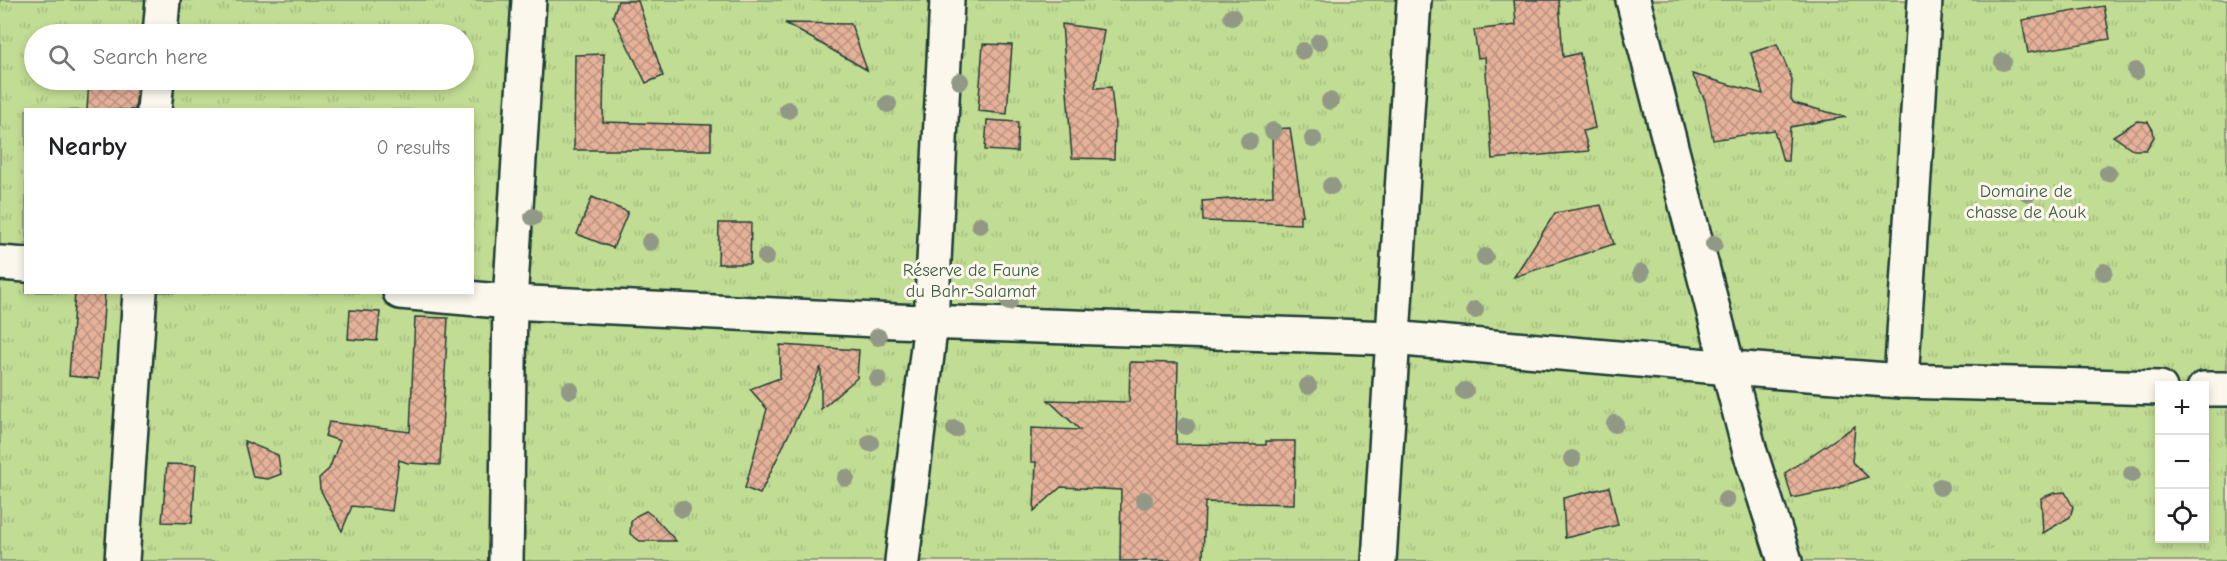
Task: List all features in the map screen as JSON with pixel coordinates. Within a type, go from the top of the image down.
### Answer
[{"type":"street","points":[[161,24],[163,0]]},
{"type":"street","points":[[506,561],[510,302],[529,0]]},
{"type":"street","points":[[902,561],[931,322],[946,0]]},
{"type":"street","points":[[1379,561],[1414,0]]},
{"type":"street","points":[[1633,0],[1750,452],[1785,561]]},
{"type":"street","points":[[1901,381],[1925,0]]},
{"type":"street","points":[[154,108],[156,90]]},
{"type":"street","points":[[0,263],[24,265]]},
{"type":"street","points":[[123,561],[140,294]]},
{"type":"street","points":[[422,294],[510,302],[931,322],[1392,338],[1730,369],[1901,381],[2155,388]]},
{"type":"street","points":[[2209,389],[2227,389]]},
{"type":"green space","name":"Réserve de Faune du Bahr-Salamat","points":[[0,0],[2227,0],[2227,561],[0,561]]},
{"type":"building","points":[[1514,0],[1559,0],[1563,57],[1580,53],[1595,128],[1583,131],[1589,151],[1492,159],[1485,57],[1478,58],[1474,30],[1516,25]]},
{"type":"building","points":[[618,1],[638,1],[663,76],[646,83],[613,16]]},
{"type":"building","points":[[2104,6],[2110,39],[2028,53],[2022,20]]},
{"type":"building","points":[[785,23],[851,24],[867,70]]},
{"type":"building","points":[[1062,24],[1104,30],[1095,88],[1111,87],[1115,124],[1114,159],[1072,158]]},
{"type":"building","points":[[983,44],[1012,45],[1007,114],[978,111]]},
{"type":"building","points":[[1777,44],[1792,79],[1791,99],[1794,103],[1846,117],[1790,127],[1788,161],[1783,161],[1774,130],[1713,140],[1705,100],[1692,74],[1763,94],[1751,53]]},
{"type":"building","points":[[604,54],[603,122],[711,125],[711,150],[574,150],[575,55]]},
{"type":"building","points":[[88,90],[137,90],[135,108],[87,108]]},
{"type":"building","points":[[987,120],[1018,122],[1017,152],[985,150]]},
{"type":"building","points":[[2137,121],[2148,122],[2153,130],[2154,137],[2146,150],[2134,150],[2113,136]]},
{"type":"building","points":[[1290,128],[1303,215],[1300,215],[1300,224],[1203,221],[1202,201],[1273,196],[1272,129]]},
{"type":"building","points":[[592,197],[628,212],[613,248],[577,234]]},
{"type":"building","points":[[1601,205],[1614,244],[1514,277],[1555,213]]},
{"type":"building","points":[[719,223],[751,223],[750,264],[718,264]]},
{"type":"building","points":[[75,294],[105,294],[99,379],[69,376]]},
{"type":"building","points":[[350,310],[380,312],[377,341],[348,339]]},
{"type":"building","points":[[415,317],[448,318],[440,465],[408,463],[399,460],[392,511],[352,506],[342,531],[320,489],[319,478],[329,469],[340,441],[325,436],[329,422],[410,432]]},
{"type":"building","points":[[780,345],[859,350],[857,378],[821,409],[821,367],[760,494],[745,488],[767,409],[750,389],[780,378]]},
{"type":"building","points":[[1130,362],[1178,363],[1176,444],[1266,445],[1266,441],[1295,441],[1294,504],[1205,502],[1203,560],[1120,561],[1121,490],[1061,487],[1034,511],[1036,462],[1031,462],[1031,428],[1080,430],[1048,400],[1129,402]]},
{"type":"building","points":[[1855,426],[1852,462],[1868,477],[1832,490],[1792,498],[1785,473]]},
{"type":"building","points":[[244,441],[278,455],[281,474],[268,479],[253,477]]},
{"type":"building","points":[[167,464],[196,465],[192,523],[162,522]]},
{"type":"building","points":[[1609,487],[1618,525],[1565,538],[1563,498]]},
{"type":"building","points":[[2065,492],[2073,507],[2070,517],[2043,533],[2041,498]]},
{"type":"building","points":[[646,511],[676,541],[640,541],[630,534],[631,522],[636,516]]},
{"type":"park label","name":"Domaine de chasse de Aouk","points":[[2026,201]]}]
